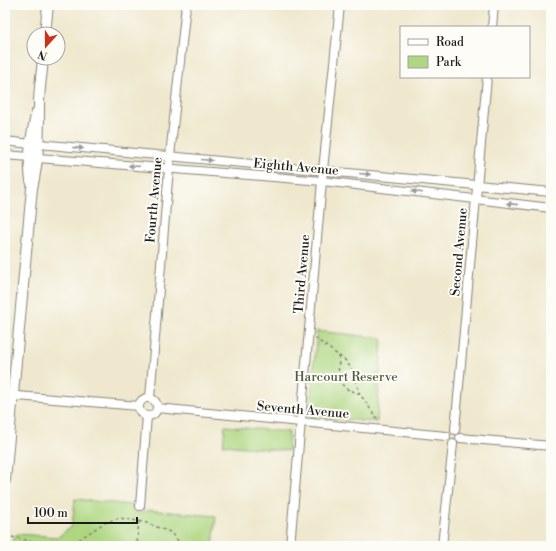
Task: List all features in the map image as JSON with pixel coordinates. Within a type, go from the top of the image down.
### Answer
[{"type":"main road","points":[[46,26],[48,5]]},
{"type":"main road","points":[[5,480],[9,396],[32,188],[42,66]]},
{"type":"street","name":"Fourth Avenue","points":[[150,398],[170,156],[186,5]]},
{"type":"street","name":"Third Avenue","points":[[290,546],[323,170],[340,5]]},
{"type":"street","points":[[492,26],[494,5]]},
{"type":"street","name":"Second Avenue","points":[[455,430],[487,78]]},
{"type":"street","name":"Eighth Avenue","points":[[5,141],[551,192]]},
{"type":"street","points":[[94,162],[95,149]]},
{"type":"street","points":[[118,164],[119,152]]},
{"type":"street","name":"Eighth Avenue","points":[[5,154],[322,181],[551,208]]},
{"type":"street","points":[[225,173],[226,161]]},
{"type":"street","points":[[270,177],[272,165]]},
{"type":"street","points":[[9,396],[139,406]]},
{"type":"street","points":[[150,398],[156,403],[157,408],[153,415],[147,416],[142,414],[139,406],[144,399],[150,398]]},
{"type":"street","name":"Seventh Avenue","points":[[157,408],[446,436]]},
{"type":"street","points":[[140,506],[147,416]]},
{"type":"street","points":[[454,444],[448,442],[446,436],[450,430],[455,430],[459,433],[460,438]]},
{"type":"street","points":[[442,546],[454,444],[458,442],[460,438]]},
{"type":"street","points":[[460,438],[551,446]]},
{"type":"path","points":[[309,333],[346,361],[351,368],[360,394],[378,420]]},
{"type":"path","points":[[339,356],[338,381],[347,389],[360,394]]},
{"type":"path","points":[[69,546],[104,523],[119,518],[139,521],[170,532],[183,546]]},
{"type":"path","points":[[137,542],[139,521]]},
{"type":"path","points":[[12,537],[54,546]]},
{"type":"path","points":[[127,546],[137,542],[146,546]]},
{"type":"green space","name":"Harcourt Reserve","points":[[317,331],[382,338],[377,422],[309,417]]},
{"type":"green space","points":[[225,426],[289,432],[288,451],[223,445]]},
{"type":"green space","points":[[75,499],[131,505],[138,514],[149,510],[216,516],[213,546],[10,546],[17,534],[58,537],[72,526]]}]
